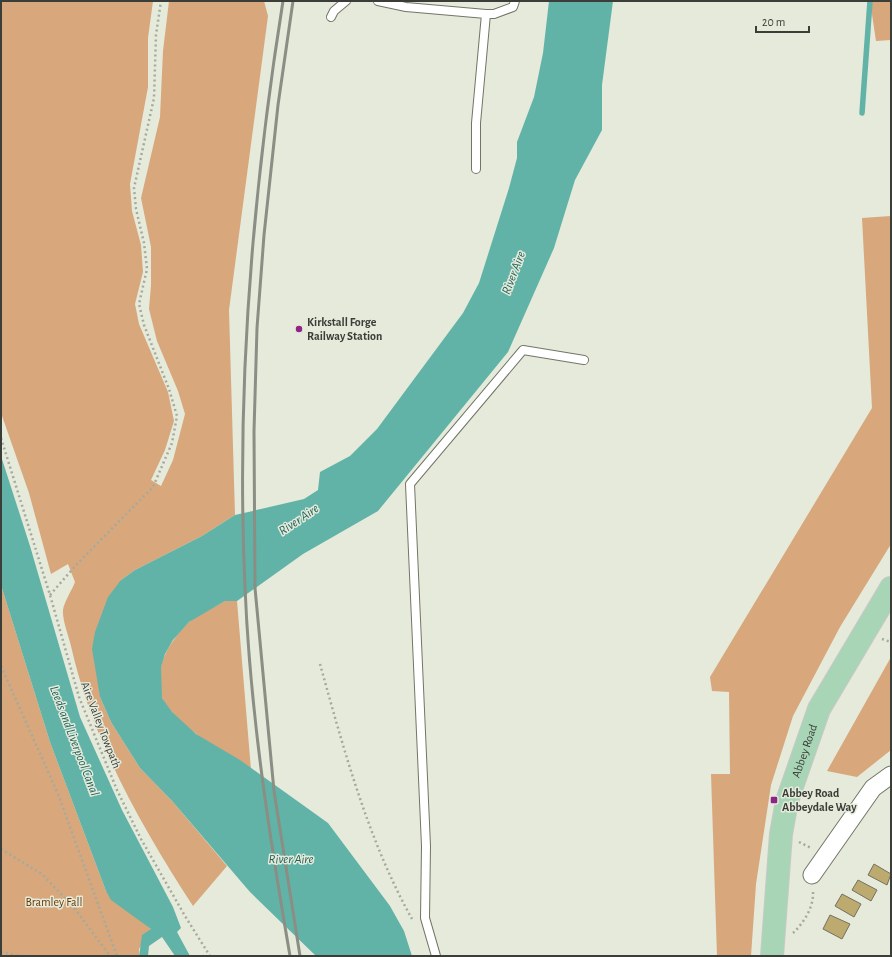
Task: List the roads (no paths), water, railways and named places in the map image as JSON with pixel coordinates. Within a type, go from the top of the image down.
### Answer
[{"type":"main road","name":"Abbey Road","points":[[772,954],[781,834],[787,801],[819,709],[889,594]]},
{"type":"street","points":[[812,875],[873,788],[891,775]]},
{"type":"lane","points":[[331,18],[334,11],[346,1]]},
{"type":"lane","points":[[378,1],[406,7],[486,14],[494,14],[513,8],[515,1]]},
{"type":"lane","points":[[476,170],[477,108],[486,14]]},
{"type":"lane","points":[[436,956],[425,918],[426,846],[410,484],[523,350],[584,360]]},
{"type":"water","name":"River Aire","points":[[549,1],[613,1],[602,85],[602,130],[575,180],[554,248],[508,352],[378,511],[303,554],[237,601],[225,601],[189,622],[173,640],[165,654],[161,667],[162,698],[172,712],[196,734],[240,760],[328,823],[390,906],[404,931],[412,956],[316,956],[250,892],[173,802],[140,768],[111,722],[100,697],[92,649],[95,632],[108,597],[121,580],[135,570],[202,536],[235,515],[304,499],[318,490],[320,472],[350,456],[377,429],[463,313],[479,283],[509,188],[517,158],[517,142],[534,97],[543,53]]},
{"type":"water","name":"Leeds and Liverpool Canal","points":[[1,456],[30,546],[80,717],[122,810],[173,907],[181,928],[177,932],[190,956],[175,956],[162,937],[149,946],[148,956],[139,956],[142,935],[151,929],[111,900],[106,891],[50,742],[1,585]]},
{"type":"waterway","points":[[862,113],[870,1]]},
{"type":"railway","points":[[283,1],[263,147],[249,293],[243,440],[243,514],[245,587],[251,680],[268,818],[290,956]]},
{"type":"railway","points":[[293,1],[278,105],[264,235],[257,328],[254,431],[255,588],[274,791],[300,956]]},
{"type":"place","name":"Kirkstall Forge Railway Station","points":[[299,329]]},
{"type":"place","name":"Abbey Road Abbeydale Way","points":[[774,800]]},
{"type":"park label","name":"Bramley Fall","points":[[54,902]]}]
